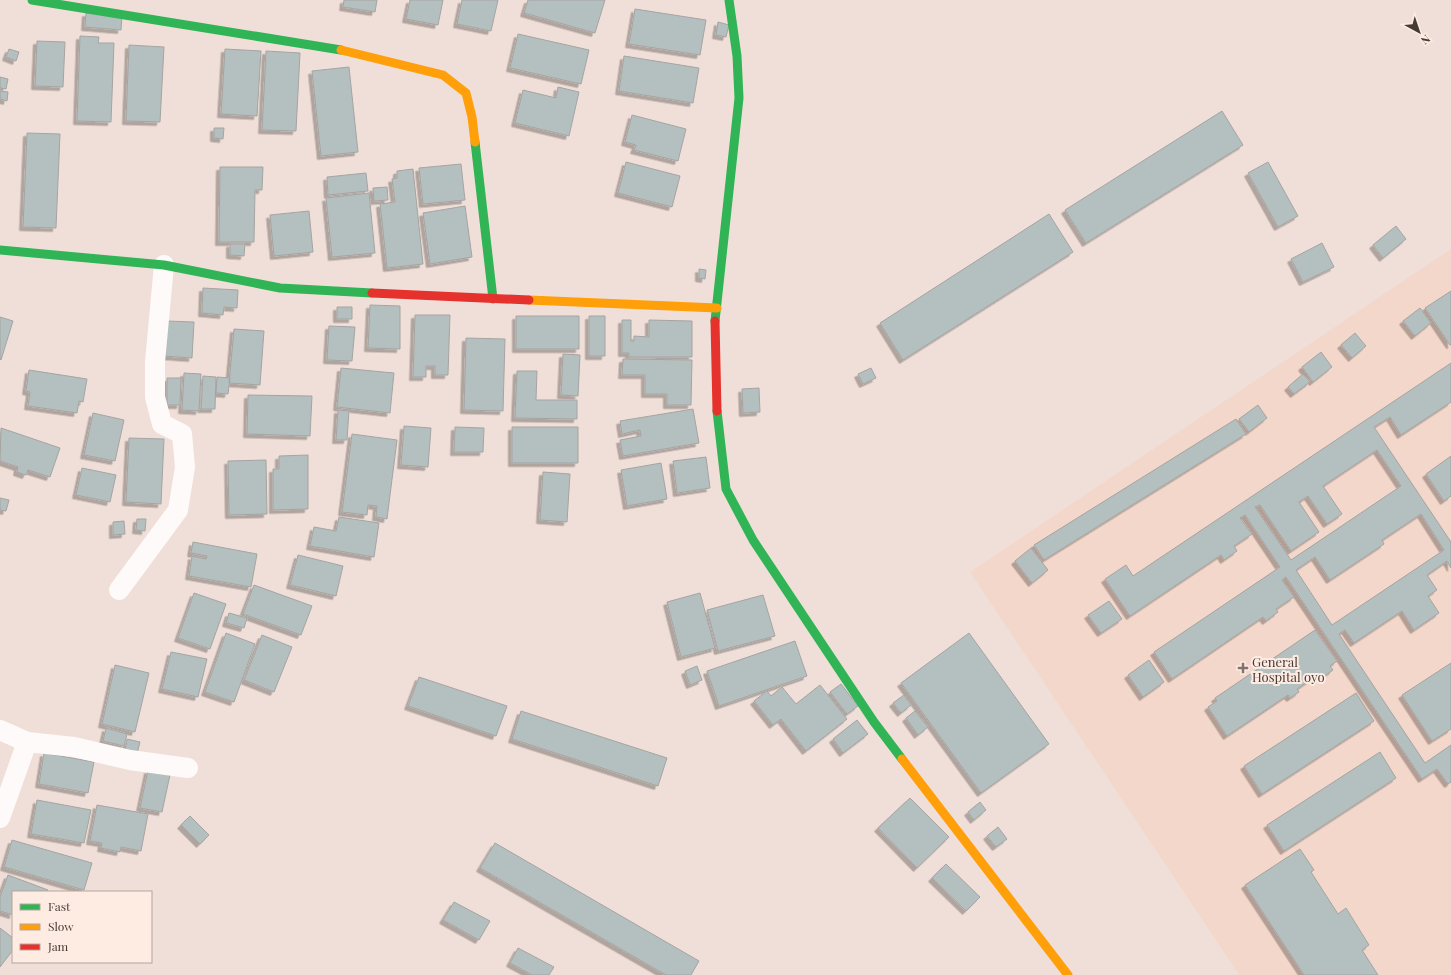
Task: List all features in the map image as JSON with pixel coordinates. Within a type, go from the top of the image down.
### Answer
[{"type":"street","points":[[32,0],[331,47],[443,75],[466,93],[472,116],[493,299]]},
{"type":"street","points":[[729,0],[737,56],[739,98],[715,324],[717,418],[726,488],[753,540],[874,722],[1068,975]]},
{"type":"street","points":[[0,250],[164,265],[280,288],[493,299],[717,308]]},
{"type":"street","points":[[119,590],[178,510],[183,483],[185,467],[182,434],[162,424],[155,397],[155,362],[164,265]]},
{"type":"street","points":[[0,730],[27,742],[74,747],[130,760],[188,768]]},
{"type":"street","points":[[0,818],[27,742]]},
{"type":"shaded area","name":"General Hospital oyo","points":[[1451,249],[1451,975],[1239,975],[970,572]]},
{"type":"building","points":[[344,0],[377,0],[375,12],[343,7]]},
{"type":"building","points":[[410,0],[443,0],[438,25],[406,19]]},
{"type":"building","points":[[462,0],[498,0],[491,31],[457,24]]},
{"type":"building","points":[[528,0],[605,0],[595,33],[524,13]]},
{"type":"building","points":[[635,9],[706,20],[700,55],[629,44]]},
{"type":"building","points":[[86,13],[122,16],[121,30],[85,27]]},
{"type":"building","points":[[718,22],[729,25],[726,37],[716,35]]},
{"type":"building","points":[[518,34],[589,50],[581,84],[510,68]]},
{"type":"building","points":[[80,36],[99,37],[98,43],[114,43],[111,122],[77,121]]},
{"type":"building","points":[[37,41],[65,42],[63,87],[35,86]]},
{"type":"building","points":[[129,45],[164,47],[160,122],[126,121]]},
{"type":"building","points":[[9,49],[19,52],[16,61],[6,57]]},
{"type":"building","points":[[225,49],[261,51],[257,116],[221,114]]},
{"type":"building","points":[[266,51],[300,53],[296,131],[262,130]]},
{"type":"building","points":[[624,56],[699,68],[693,103],[619,91]]},
{"type":"building","points":[[349,67],[358,152],[321,156],[312,71]]},
{"type":"building","points":[[0,77],[8,79],[6,89],[0,88]]},
{"type":"building","points":[[558,87],[579,92],[569,136],[515,123],[523,90],[556,98]]},
{"type":"building","points":[[0,91],[8,92],[7,101],[0,99]]},
{"type":"building","points":[[1222,111],[1243,145],[1086,243],[1065,210]]},
{"type":"building","points":[[632,115],[686,129],[678,161],[634,150],[636,145],[625,142]]},
{"type":"building","points":[[214,128],[224,128],[223,139],[214,138]]},
{"type":"building","points":[[27,133],[60,134],[56,228],[23,227]]},
{"type":"building","points":[[626,162],[680,176],[672,207],[618,193]]},
{"type":"building","points":[[1268,162],[1298,216],[1278,227],[1248,173]]},
{"type":"building","points":[[461,164],[465,200],[423,204],[419,168]]},
{"type":"building","points":[[220,167],[263,167],[262,190],[255,190],[254,242],[219,242]]},
{"type":"building","points":[[413,169],[423,264],[387,268],[380,204],[395,202],[392,179],[397,178],[397,171]]},
{"type":"building","points":[[366,173],[368,191],[328,195],[327,177]]},
{"type":"building","points":[[387,187],[388,200],[374,201],[373,188]]},
{"type":"building","points":[[369,193],[375,253],[332,257],[326,198]]},
{"type":"building","points":[[465,206],[472,257],[430,264],[423,213]]},
{"type":"building","points":[[309,211],[313,252],[274,256],[270,215]]},
{"type":"building","points":[[1049,214],[1073,252],[903,360],[880,323]]},
{"type":"building","points":[[1396,226],[1406,239],[1383,258],[1373,245]]},
{"type":"building","points":[[1322,243],[1334,267],[1303,282],[1291,259]]},
{"type":"building","points":[[230,244],[245,244],[244,256],[230,255]]},
{"type":"building","points":[[699,269],[706,270],[705,279],[699,278]]},
{"type":"building","points":[[203,288],[238,290],[237,308],[224,307],[223,315],[202,313]]},
{"type":"building","points":[[1451,291],[1451,345],[1450,345],[1425,308]]},
{"type":"building","points":[[370,305],[400,306],[400,349],[368,348]]},
{"type":"building","points":[[337,307],[352,307],[352,319],[337,319]]},
{"type":"building","points":[[1420,308],[1431,323],[1415,336],[1403,321]]},
{"type":"building","points":[[415,315],[450,315],[448,375],[435,375],[435,366],[426,366],[426,377],[413,377]]},
{"type":"building","points":[[516,316],[579,316],[579,349],[516,349]]},
{"type":"building","points":[[589,316],[605,316],[605,356],[589,356]]},
{"type":"building","points":[[0,317],[13,321],[1,360],[0,359]]},
{"type":"building","points":[[622,320],[631,320],[631,341],[634,341],[634,336],[649,337],[649,320],[692,321],[692,357],[629,357],[629,353],[622,353]]},
{"type":"building","points":[[167,321],[194,322],[192,358],[165,356]]},
{"type":"building","points":[[329,326],[355,327],[352,361],[327,360]]},
{"type":"building","points":[[234,329],[264,331],[260,385],[229,383]]},
{"type":"building","points":[[1355,333],[1366,346],[1352,358],[1341,345]]},
{"type":"building","points":[[466,338],[505,339],[503,411],[464,410]]},
{"type":"building","points":[[1321,352],[1332,367],[1313,382],[1302,367]]},
{"type":"building","points":[[563,354],[580,355],[578,396],[561,395]]},
{"type":"building","points":[[623,359],[692,360],[691,405],[667,405],[667,394],[645,394],[645,375],[622,375]]},
{"type":"building","points":[[1451,363],[1451,402],[1401,435],[1390,417],[1374,427],[1451,542],[1451,568],[1447,561],[1427,575],[1437,590],[1428,596],[1439,613],[1414,630],[1402,611],[1354,643],[1345,630],[1339,634],[1425,763],[1451,745],[1451,782],[1448,784],[1437,769],[1422,779],[1286,577],[1282,580],[1294,597],[1276,609],[1278,612],[1266,621],[1263,617],[1172,679],[1154,652],[1280,567],[1245,515],[1240,518],[1252,534],[1234,546],[1237,551],[1224,560],[1221,555],[1130,616],[1105,579],[1126,565],[1133,576]],"holes":[[[1377,450],[1401,486],[1291,560],[1255,507],[1260,505],[1291,551],[1319,532],[1299,502],[1308,496],[1327,524],[1342,514],[1323,486]],[[1421,514],[1444,550],[1332,625],[1296,570],[1315,557],[1330,580],[1384,544],[1382,540]]]},
{"type":"building","points":[[341,368],[394,373],[390,413],[337,407]]},
{"type":"building","points":[[871,368],[876,378],[863,384],[858,374]]},
{"type":"building","points":[[29,370],[87,379],[83,402],[79,401],[77,413],[28,406],[30,392],[26,391]]},
{"type":"building","points":[[517,371],[537,371],[536,400],[577,400],[577,419],[515,418]]},
{"type":"building","points":[[184,373],[201,374],[199,411],[182,410]]},
{"type":"building","points":[[1303,374],[1310,382],[1294,394],[1288,387]]},
{"type":"building","points":[[203,376],[216,377],[215,409],[201,409]]},
{"type":"building","points":[[217,377],[230,378],[228,394],[216,393]]},
{"type":"building","points":[[167,378],[181,378],[180,405],[167,405]]},
{"type":"building","points":[[759,388],[760,412],[743,413],[742,389]]},
{"type":"building","points":[[248,395],[312,396],[310,436],[247,434]]},
{"type":"building","points":[[1258,405],[1267,418],[1249,432],[1239,419]]},
{"type":"building","points":[[693,409],[699,443],[623,456],[620,440],[641,436],[640,430],[622,434],[620,421]]},
{"type":"building","points":[[338,410],[349,411],[347,440],[336,440]]},
{"type":"building","points":[[93,413],[124,420],[115,461],[84,455]]},
{"type":"building","points":[[1236,419],[1246,434],[1044,560],[1034,545]]},
{"type":"building","points":[[404,426],[431,428],[428,467],[401,465]]},
{"type":"building","points":[[455,427],[484,428],[483,452],[454,452]]},
{"type":"building","points":[[512,427],[578,427],[578,463],[512,463]]},
{"type":"building","points":[[1,428],[60,448],[50,477],[28,470],[26,475],[17,472],[18,467],[0,461]]},
{"type":"building","points":[[352,434],[397,440],[387,519],[376,517],[377,506],[368,505],[367,515],[342,512]]},
{"type":"building","points":[[129,438],[164,439],[161,504],[126,502]]},
{"type":"building","points":[[308,455],[308,509],[273,510],[273,469],[279,469],[279,456]]},
{"type":"building","points":[[1451,456],[1451,496],[1444,501],[1426,474]]},
{"type":"building","points":[[706,457],[710,488],[677,493],[673,461]]},
{"type":"building","points":[[266,460],[267,514],[229,515],[228,461]]},
{"type":"building","points":[[661,463],[667,499],[627,506],[621,470]]},
{"type":"building","points":[[82,468],[116,475],[110,502],[76,495]]},
{"type":"building","points":[[543,472],[570,474],[567,522],[540,520]]},
{"type":"building","points":[[0,498],[9,500],[6,511],[0,510]]},
{"type":"building","points":[[339,517],[379,523],[374,557],[310,546],[314,527],[336,531]]},
{"type":"building","points":[[137,519],[146,519],[145,531],[136,530]]},
{"type":"building","points":[[124,521],[125,534],[113,535],[113,522]]},
{"type":"building","points":[[193,542],[257,554],[251,587],[189,576],[192,556],[206,559],[207,556],[191,553]]},
{"type":"building","points":[[1031,548],[1048,570],[1032,583],[1015,561]]},
{"type":"building","points":[[298,555],[343,566],[336,596],[290,585]]},
{"type":"building","points":[[254,585],[312,606],[301,635],[243,614]]},
{"type":"building","points":[[194,593],[226,604],[210,649],[178,638]]},
{"type":"building","points":[[700,593],[715,648],[681,657],[667,602]]},
{"type":"building","points":[[763,595],[775,636],[718,651],[707,610]]},
{"type":"building","points":[[1109,601],[1122,619],[1101,633],[1088,615]]},
{"type":"building","points":[[229,613],[247,618],[244,628],[226,623]]},
{"type":"building","points":[[1315,630],[1337,661],[1330,666],[1333,670],[1322,678],[1319,674],[1297,689],[1299,692],[1290,698],[1288,695],[1227,736],[1208,707],[1217,701],[1215,698]]},
{"type":"building","points":[[226,633],[255,644],[234,702],[205,692]]},
{"type":"building","points":[[969,633],[1049,744],[981,793],[901,683]]},
{"type":"building","points":[[262,635],[292,647],[274,692],[244,680]]},
{"type":"building","points":[[795,641],[807,676],[719,706],[707,671]]},
{"type":"building","points":[[171,652],[207,659],[198,697],[162,689]]},
{"type":"building","points":[[1149,660],[1164,682],[1143,697],[1128,675]]},
{"type":"building","points":[[1451,663],[1451,729],[1432,741],[1402,695]]},
{"type":"building","points":[[115,665],[149,673],[135,732],[102,724]]},
{"type":"building","points":[[697,666],[702,680],[690,685],[685,671]]},
{"type":"building","points":[[419,677],[507,706],[496,736],[408,706]]},
{"type":"building","points":[[841,684],[858,706],[847,714],[830,692]]},
{"type":"building","points":[[820,685],[847,719],[806,751],[781,719],[773,725],[754,701],[767,691],[771,696],[782,687],[796,704]]},
{"type":"building","points":[[1356,693],[1374,721],[1262,794],[1244,766]]},
{"type":"building","points":[[904,695],[911,705],[901,713],[893,703]]},
{"type":"building","points":[[521,711],[667,758],[658,786],[512,739]]},
{"type":"building","points":[[915,711],[928,727],[918,735],[906,718]]},
{"type":"building","points":[[857,720],[868,734],[843,753],[833,739]]},
{"type":"building","points":[[106,728],[127,734],[124,746],[103,741]]},
{"type":"building","points":[[127,739],[140,742],[137,754],[125,751]]},
{"type":"building","points":[[1380,752],[1396,778],[1284,851],[1267,825]]},
{"type":"building","points":[[44,753],[94,762],[88,793],[39,784]]},
{"type":"building","points":[[148,770],[170,775],[162,812],[140,808]]},
{"type":"building","points":[[910,798],[949,837],[917,868],[878,828]]},
{"type":"building","points":[[37,800],[91,810],[84,843],[31,834]]},
{"type":"building","points":[[980,802],[986,810],[974,820],[968,812]]},
{"type":"building","points":[[97,805],[148,814],[141,851],[121,847],[120,852],[101,848],[102,843],[90,841]]},
{"type":"building","points":[[190,816],[209,835],[200,844],[181,825]]},
{"type":"building","points":[[998,827],[1007,839],[996,847],[987,836]]},
{"type":"building","points":[[12,840],[92,863],[84,890],[4,867]]},
{"type":"building","points":[[495,843],[699,961],[691,975],[666,975],[480,868]]},
{"type":"building","points":[[1300,849],[1314,870],[1311,872],[1338,914],[1346,908],[1369,945],[1362,950],[1378,975],[1304,975],[1245,885]]},
{"type":"building","points":[[946,864],[980,897],[966,911],[932,878]]},
{"type":"building","points":[[8,875],[48,890],[12,891],[12,915],[0,911],[0,897]]},
{"type":"building","points":[[454,902],[490,921],[479,940],[443,920]]},
{"type":"building","points":[[0,928],[12,937],[12,951],[0,967]]},
{"type":"building","points":[[518,948],[554,967],[549,975],[532,975],[510,963]]},
{"type":"traffic: fast","points":[[32,0],[341,50]]},
{"type":"traffic: fast","points":[[715,321],[739,98],[737,56],[729,0]]},
{"type":"traffic: fast","points":[[475,142],[493,299]]},
{"type":"traffic: fast","points":[[0,250],[164,265],[280,288],[372,293]]},
{"type":"traffic: fast","points":[[717,411],[726,489],[753,540],[874,722],[902,759]]},
{"type":"traffic: slow","points":[[341,50],[443,75],[466,93],[472,117],[475,142]]},
{"type":"traffic: slow","points":[[529,300],[717,308]]},
{"type":"traffic: slow","points":[[902,759],[1068,975]]},
{"type":"traffic: jam","points":[[372,293],[529,300]]},
{"type":"traffic: jam","points":[[715,321],[717,411]]},
{"type":"place","name":"General Hospital oyo","points":[[1243,668]]}]
